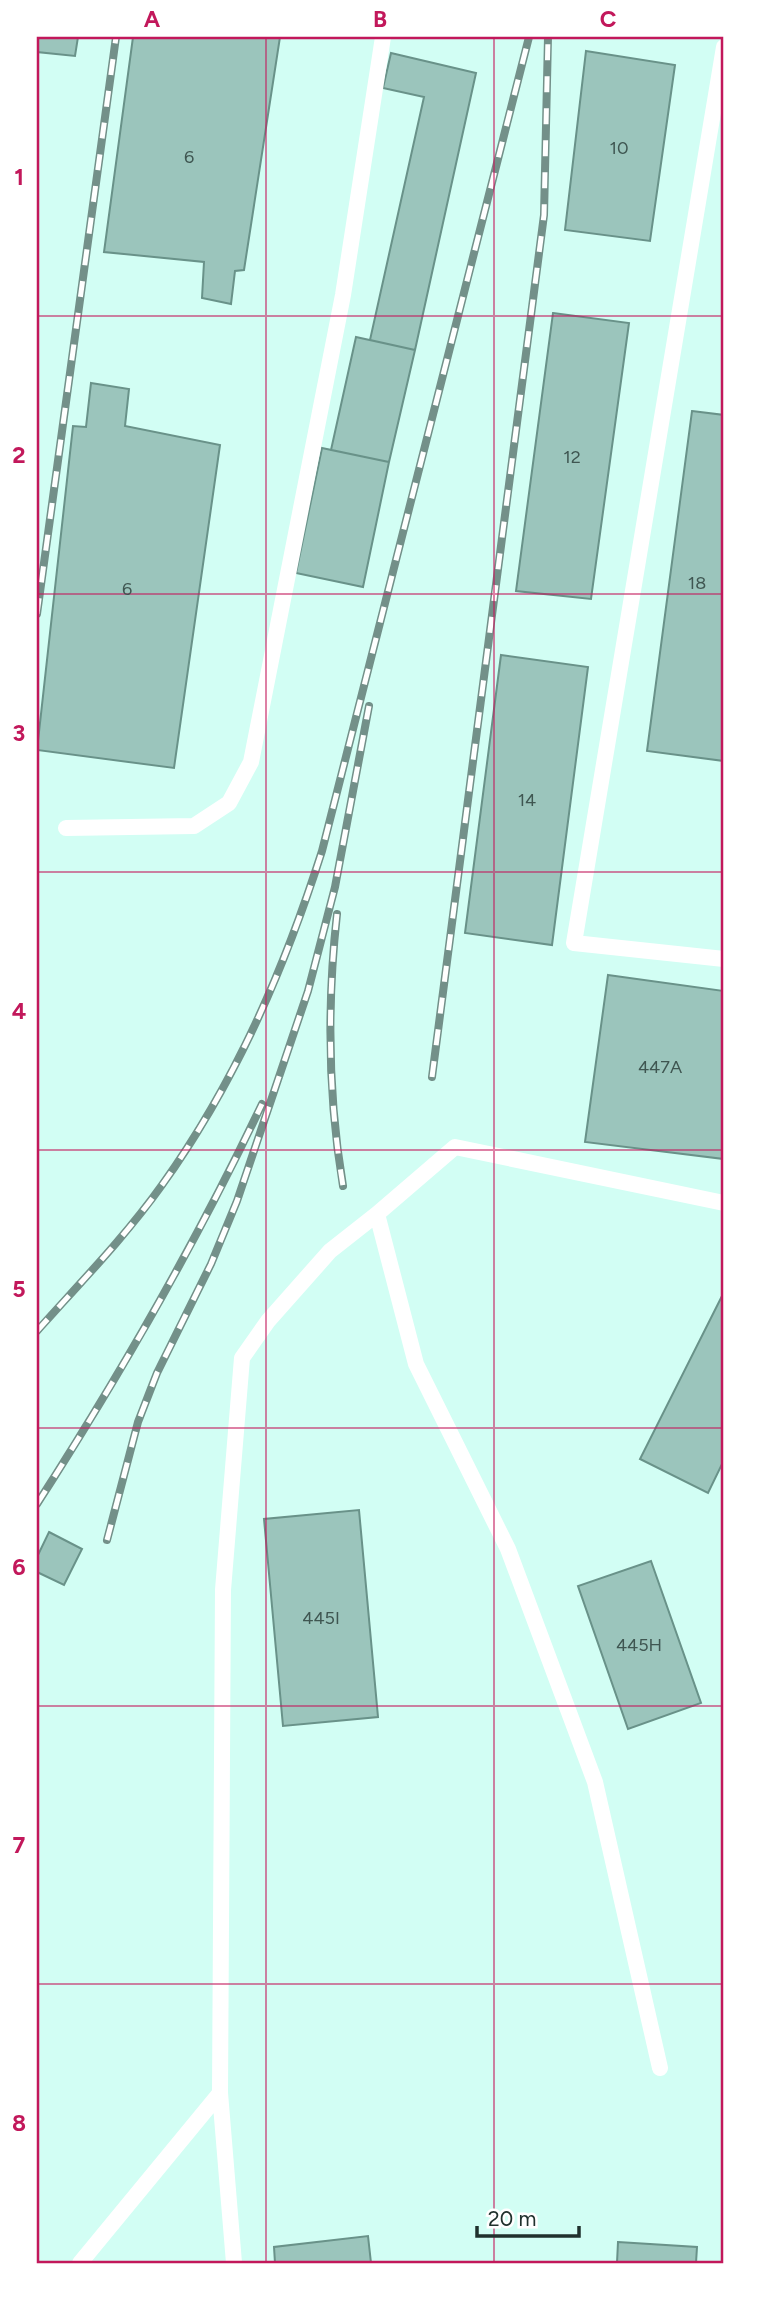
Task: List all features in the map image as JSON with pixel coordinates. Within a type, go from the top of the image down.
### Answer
[{"type":"lane","points":[[66,828],[194,826],[229,803],[251,762],[343,295],[383,37]]},
{"type":"lane","points":[[724,47],[574,943],[724,959]]},
{"type":"lane","points":[[234,2263],[220,2093],[223,1590],[242,1358],[268,1321],[330,1251],[455,1147],[724,1203]]},
{"type":"lane","points":[[377,1214],[416,1364],[508,1549],[594,1782],[660,2068]]},
{"type":"lane","points":[[80,2263],[220,2093]]},
{"type":"building","points":[[37,37],[78,37],[75,56],[37,52]]},
{"type":"building","points":[[133,37],[280,37],[244,270],[235,271],[231,304],[202,298],[204,262],[104,252]]},
{"type":"building","points":[[586,51],[675,65],[650,241],[565,230]]},
{"type":"building","points":[[391,53],[476,73],[415,350],[370,340],[424,97],[383,88]]},
{"type":"building","points":[[553,313],[629,323],[591,599],[516,591]]},
{"type":"building","points":[[356,337],[415,350],[389,462],[331,450]]},
{"type":"building","points":[[91,383],[129,389],[125,426],[220,445],[174,768],[37,750],[73,426],[86,427]]},
{"type":"building","points":[[692,411],[724,415],[724,761],[647,751]]},
{"type":"building","points":[[322,448],[389,462],[363,587],[296,573]]},
{"type":"building","points":[[501,655],[588,667],[552,945],[465,933]]},
{"type":"building","points":[[608,975],[724,991],[724,1159],[585,1142]]},
{"type":"building","points":[[724,1292],[724,1460],[708,1493],[640,1459]]},
{"type":"building","points":[[359,1510],[378,1717],[283,1726],[264,1519]]},
{"type":"building","points":[[49,1532],[82,1549],[64,1585],[37,1572],[37,1557]]},
{"type":"building","points":[[651,1561],[701,1703],[628,1729],[578,1586]]},
{"type":"building","points":[[368,2236],[371,2263],[275,2263],[274,2247]]},
{"type":"building","points":[[618,2242],[697,2247],[696,2263],[617,2263]]},
{"type":"railway","points":[[37,614],[116,37]]},
{"type":"railway","points":[[37,1331],[133,1223],[188,1146],[235,1066],[291,939],[322,851],[529,37]]},
{"type":"railway","points":[[432,1077],[544,215],[548,37]]},
{"type":"railway","points":[[107,1540],[138,1422],[157,1373],[211,1264],[237,1201],[308,991],[335,887],[369,706]]},
{"type":"railway","points":[[337,914],[331,1050],[334,1118],[343,1186]]},
{"type":"railway","points":[[37,1504],[156,1308],[211,1207],[262,1104]]}]
